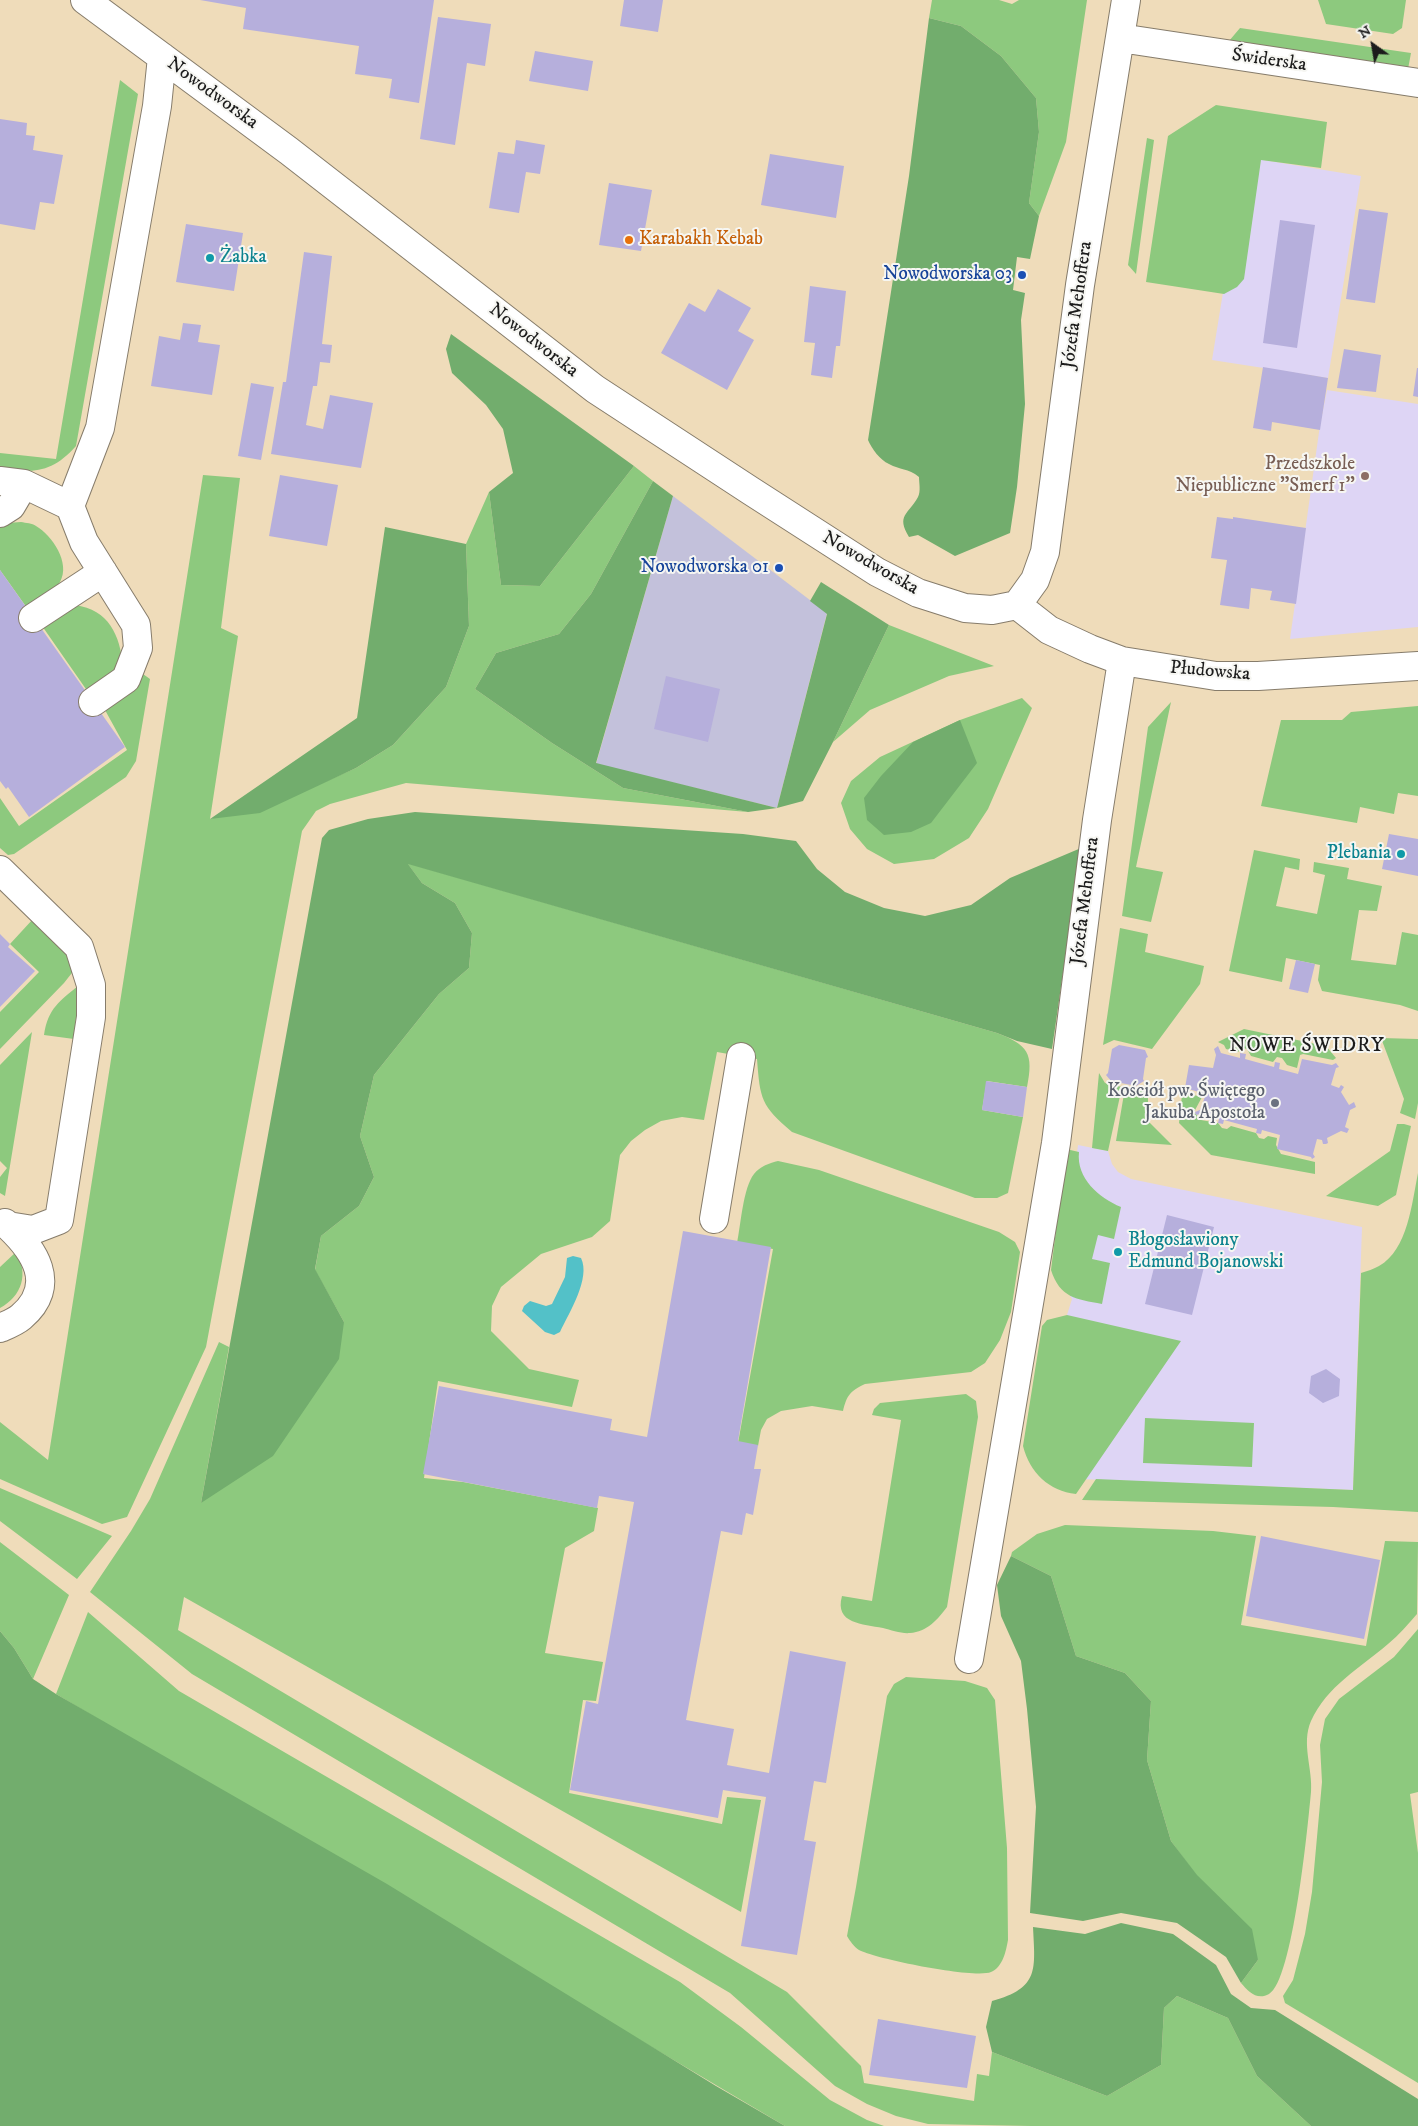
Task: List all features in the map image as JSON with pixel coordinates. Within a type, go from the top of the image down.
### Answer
[{"type":"street","name":"Nowodworska","points":[[85,0],[289,151],[595,389],[832,543],[877,572],[918,594],[965,608],[992,610],[1017,605]]},
{"type":"street","name":"Józefa Mehoffera","points":[[1017,605],[1034,580],[1045,552],[1080,285],[1126,0]]},
{"type":"street","name":"Świderska","points":[[1120,38],[1418,83]]},
{"type":"street","points":[[92,702],[126,678],[138,648],[136,625],[84,542],[70,506],[100,428],[157,106],[162,57]]},
{"type":"street","points":[[0,513],[11,506],[12,483],[70,506]]},
{"type":"street","points":[[34,618],[103,572]]},
{"type":"street","name":"Płudowska","points":[[1017,605],[1049,630],[1122,661],[1216,676],[1274,676],[1418,666]]},
{"type":"street","name":"Józefa Mehoffera","points":[[969,1659],[1056,1143],[1097,820],[1122,661]]},
{"type":"street","points":[[0,870],[79,947],[91,985],[91,1017],[58,1220],[33,1230],[4,1222]]},
{"type":"street","points":[[714,1219],[741,1057]]},
{"type":"street","points":[[0,1328],[20,1318],[38,1299],[41,1275],[33,1253],[4,1222]]},
{"type":"shaded area","points":[[1245,157],[1361,176],[1328,378],[1212,360]]},
{"type":"shaded area","name":"Przedszkole Niepubliczne \"Smerf 1\"","points":[[1327,390],[1418,404],[1418,627],[1290,639],[1320,425]]},
{"type":"shaded area","points":[[673,496],[827,613],[777,808],[596,764]]},
{"type":"shaded area","points":[[1078,1145],[1108,1151],[1112,1164],[1118,1172],[1131,1179],[1362,1227],[1353,1490],[1055,1478],[1050,1334],[1067,1315],[1072,1299],[1060,1279]]},
{"type":"green space","points":[[932,0],[999,0],[1012,4],[1019,0],[1087,0],[1066,142],[1039,216],[1029,203],[1039,132],[1036,98],[1001,56],[961,26],[929,18]]},
{"type":"green space","points":[[1318,0],[1406,0],[1402,28],[1393,34],[1326,24]]},
{"type":"green space","points":[[929,18],[961,26],[1001,56],[1036,98],[1039,132],[1029,203],[1039,216],[1030,259],[1017,257],[1013,290],[1025,293],[1021,320],[1025,404],[1017,487],[1010,533],[955,556],[918,535],[909,537],[905,530],[903,519],[919,495],[919,477],[882,460],[868,440],[909,176]]},
{"type":"green space","points":[[1240,28],[1411,53],[1408,69],[1229,41]]},
{"type":"green space","points":[[120,80],[138,94],[76,446],[59,462],[42,469],[23,471],[0,469],[0,453],[56,459]]},
{"type":"green space","points":[[1216,105],[1327,122],[1321,168],[1261,160],[1244,279],[1237,287],[1224,294],[1146,282],[1168,136]]},
{"type":"green space","points":[[1147,138],[1154,140],[1136,274],[1128,265]]},
{"type":"green space","points":[[451,334],[634,466],[540,586],[501,585],[489,492],[513,473],[503,429],[486,405],[452,373],[446,349]]},
{"type":"green space","points":[[634,466],[653,481],[591,594],[559,634],[496,653],[475,689],[552,743],[623,788],[748,812],[406,783],[330,804],[316,811],[302,831],[206,1347],[127,1517],[102,1524],[0,1479],[0,1422],[48,1460],[203,475],[240,478],[221,628],[238,636],[210,819],[293,796],[356,768],[393,745],[446,687],[469,626],[466,544],[489,492],[501,585],[540,586]]},
{"type":"green space","points":[[653,481],[673,496],[596,763],[777,808],[748,812],[623,788],[552,743],[475,689],[496,653],[559,634],[591,594]]},
{"type":"green space","points":[[21,522],[34,525],[48,536],[58,550],[63,566],[63,575],[57,586],[45,597],[27,608],[0,570],[0,526],[7,523]]},
{"type":"green space","points":[[385,527],[466,544],[469,626],[446,687],[393,745],[356,768],[260,813],[210,819],[357,718]]},
{"type":"green space","points":[[821,582],[889,625],[803,801],[777,808],[827,614],[810,601]]},
{"type":"green space","points":[[75,605],[96,612],[111,626],[119,644],[123,666],[88,692],[40,623]]},
{"type":"green space","points":[[889,625],[994,666],[949,676],[870,710],[833,742]]},
{"type":"green space","points":[[143,674],[150,679],[136,761],[126,777],[14,854],[8,855],[0,848],[0,798],[19,826],[127,750],[105,710],[128,695],[131,685]]},
{"type":"green space","points":[[1022,698],[1032,708],[988,809],[969,838],[934,859],[894,864],[867,849],[850,829],[841,803],[851,781],[880,757],[960,720]]},
{"type":"green space","points":[[1171,702],[1136,867],[1163,872],[1151,922],[1122,916],[1148,727]]},
{"type":"green space","points":[[1418,706],[1418,796],[1398,793],[1394,814],[1360,807],[1357,823],[1261,806],[1281,720],[1342,720],[1351,712]]},
{"type":"green space","points":[[960,720],[977,763],[931,823],[911,832],[884,835],[867,820],[864,798],[881,776],[913,742]]},
{"type":"green space","points":[[415,812],[743,834],[796,841],[817,869],[845,892],[884,908],[925,916],[971,905],[1010,878],[1081,848],[1052,1049],[1017,1041],[997,1033],[408,864],[422,883],[455,903],[472,933],[469,968],[439,994],[374,1075],[360,1136],[374,1177],[359,1206],[321,1236],[315,1269],[344,1322],[339,1359],[273,1456],[201,1503],[322,838],[329,830],[368,819]]},
{"type":"green space","points":[[1254,850],[1300,859],[1299,870],[1285,867],[1276,906],[1317,914],[1325,875],[1313,872],[1314,862],[1349,868],[1347,879],[1382,886],[1377,911],[1359,910],[1351,960],[1396,965],[1402,932],[1418,935],[1418,1011],[1400,1005],[1322,991],[1318,980],[1320,965],[1286,958],[1282,982],[1229,971]]},
{"type":"green space","points":[[407,863],[1007,1037],[1022,1046],[1029,1058],[1030,1066],[1027,1087],[987,1081],[982,1110],[1023,1117],[1008,1193],[997,1198],[975,1198],[792,1132],[774,1115],[764,1101],[759,1084],[757,1059],[717,1052],[704,1120],[682,1117],[661,1121],[631,1141],[620,1155],[610,1221],[592,1237],[541,1254],[501,1287],[492,1306],[491,1331],[529,1369],[579,1380],[572,1407],[438,1381],[424,1478],[463,1482],[598,1508],[594,1531],[565,1548],[545,1653],[603,1662],[596,1701],[583,1700],[569,1793],[722,1824],[727,1797],[761,1800],[741,1912],[184,1597],[178,1630],[787,1992],[861,2066],[864,2083],[974,2101],[977,2074],[989,2076],[992,2052],[1107,2096],[1161,2065],[1164,2008],[1177,1996],[1228,2018],[1257,2076],[1311,2126],[928,2124],[896,2116],[867,2104],[835,2086],[730,1993],[192,1674],[90,1592],[150,1499],[219,1342],[229,1347],[201,1503],[344,1322],[315,1270],[321,1236],[359,1206],[374,1177],[360,1136],[374,1075],[439,994],[469,968],[472,933],[455,903],[422,883]]},
{"type":"green space","points":[[33,919],[63,948],[75,969],[64,983],[0,1049],[0,1012],[39,972],[10,944]]},
{"type":"green space","points":[[1120,928],[1148,934],[1145,952],[1204,966],[1200,984],[1152,1049],[1114,1040],[1103,1045]]},
{"type":"green space","points":[[79,985],[74,1039],[44,1035],[48,1018],[56,1006]]},
{"type":"green space","points":[[1244,1029],[1326,1046],[1336,1058],[1333,1060],[1303,1054],[1300,1055],[1297,1068],[1287,1065],[1282,1058],[1277,1057],[1273,1062],[1251,1056],[1247,1049],[1242,1048],[1238,1052],[1226,1049],[1224,1045],[1218,1042]]},
{"type":"green space","points":[[32,1032],[5,1196],[0,1193],[0,1177],[7,1168],[0,1161],[0,1065]]},
{"type":"green space","points":[[1381,1038],[1418,1039],[1418,1103],[1415,1119],[1400,1113],[1404,1099]]},
{"type":"green space","points":[[1099,1073],[1105,1083],[1122,1087],[1108,1151],[1092,1148]]},
{"type":"green space","points":[[1183,1085],[1189,1094],[1202,1097],[1194,1112],[1201,1120],[1218,1123],[1222,1128],[1227,1129],[1231,1126],[1256,1133],[1259,1138],[1264,1139],[1268,1136],[1277,1138],[1276,1145],[1281,1154],[1315,1162],[1315,1174],[1211,1155],[1179,1123]]},
{"type":"green space","points":[[1125,1088],[1148,1091],[1148,1121],[1172,1145],[1116,1141]]},
{"type":"green space","points":[[1397,1124],[1411,1126],[1396,1195],[1378,1206],[1326,1196],[1390,1151]]},
{"type":"green space","points":[[1066,1149],[1079,1152],[1081,1170],[1091,1186],[1105,1198],[1121,1207],[1114,1239],[1098,1235],[1092,1259],[1110,1263],[1102,1304],[1084,1301],[1064,1292],[1051,1270]]},
{"type":"green space","points":[[778,1161],[819,1170],[999,1232],[1015,1242],[1020,1252],[1011,1312],[1000,1340],[985,1363],[971,1372],[865,1384],[850,1394],[843,1411],[812,1406],[781,1411],[767,1419],[761,1430],[758,1446],[738,1443],[773,1249],[737,1243],[750,1180],[759,1169]]},
{"type":"green space","points":[[1418,1173],[1418,1512],[1333,1507],[1082,1500],[1096,1479],[1353,1490],[1361,1273],[1379,1266],[1389,1259],[1403,1237],[1411,1211]]},
{"type":"green space","points":[[16,1252],[22,1268],[21,1284],[14,1297],[0,1308],[0,1267]]},
{"type":"green space","points":[[1067,1315],[1181,1341],[1076,1494],[1057,1489],[1042,1479],[1030,1464],[1023,1446],[1042,1326],[1047,1320]]},
{"type":"green space","points":[[966,1394],[976,1401],[978,1417],[947,1607],[927,1627],[910,1633],[859,1624],[852,1621],[842,1612],[842,1596],[872,1601],[901,1420],[872,1415],[874,1409],[880,1403]]},
{"type":"green space","points":[[1145,1418],[1254,1423],[1252,1467],[1143,1463]]},
{"type":"green space","points":[[0,1488],[112,1536],[77,1579],[0,1521]]},
{"type":"green space","points":[[1065,1525],[1213,1531],[1256,1536],[1241,1625],[1366,1646],[1385,1541],[1418,1542],[1417,1614],[1392,1641],[1335,1688],[1311,1721],[1308,1730],[1307,1748],[1311,1792],[1298,1900],[1292,1933],[1278,1983],[1265,1996],[1257,1996],[1241,1983],[1258,1960],[1171,1841],[1147,1760],[1151,1701],[1125,1673],[1076,1656],[1051,1576],[1011,1556],[1012,1552],[1037,1534]]},
{"type":"green space","points":[[0,1542],[69,1595],[33,1679],[14,1648],[0,1631]]},
{"type":"green space","points":[[1011,1556],[1051,1576],[1076,1656],[1125,1673],[1151,1701],[1147,1760],[1171,1841],[1197,1875],[1252,1929],[1258,1960],[1241,1983],[1226,1957],[1177,1923],[1121,1913],[1083,1921],[1030,1913],[1036,1807],[1027,1709],[1021,1661],[1001,1616],[997,1585]]},
{"type":"green space","points":[[88,1612],[179,1691],[680,1982],[741,2027],[830,2100],[867,2120],[884,2126],[785,2126],[56,1694]]},
{"type":"green space","points":[[1418,1629],[1418,1792],[1410,1794],[1418,1853],[1418,2083],[1285,2003],[1283,1996],[1293,1980],[1305,1934],[1312,1892],[1322,1782],[1320,1745],[1325,1719],[1339,1699],[1394,1657]]},
{"type":"green space","points":[[0,1631],[14,1648],[33,1679],[56,1694],[387,1884],[716,2086],[785,2126],[0,2126]]},
{"type":"green space","points":[[906,1677],[965,1681],[987,1688],[995,1700],[1007,1848],[1008,1940],[1001,1963],[991,1972],[966,1973],[925,1967],[869,1954],[854,1946],[847,1936],[887,1696],[894,1684]]},
{"type":"green space","points":[[1121,1923],[1173,1934],[1216,1965],[1231,1994],[1251,2008],[1275,2010],[1418,2099],[1418,2126],[1311,2126],[1257,2076],[1228,2018],[1177,1996],[1164,2008],[1161,2065],[1107,2096],[992,2052],[986,2027],[992,2001],[1008,1996],[1027,1983],[1034,1965],[1033,1927],[1085,1934]]},
{"type":"water","points":[[573,1256],[581,1258],[583,1275],[581,1285],[560,1332],[554,1335],[545,1332],[522,1311],[524,1306],[530,1301],[546,1306],[552,1304],[565,1277],[567,1258]]},
{"type":"building","points":[[200,0],[434,0],[419,103],[389,98],[392,79],[355,74],[359,46],[243,29],[246,8]]},
{"type":"building","points":[[624,0],[663,0],[658,32],[620,26]]},
{"type":"building","points":[[438,17],[491,24],[485,66],[467,63],[455,145],[420,139]]},
{"type":"building","points":[[535,51],[593,61],[588,91],[529,81]]},
{"type":"building","points":[[0,119],[27,123],[26,135],[35,136],[33,150],[63,155],[54,204],[40,202],[35,230],[0,224]]},
{"type":"building","points":[[516,140],[545,145],[540,174],[526,172],[519,213],[489,208],[498,152],[514,154]]},
{"type":"building","points":[[770,154],[844,166],[836,218],[761,205]]},
{"type":"building","points":[[609,183],[652,190],[641,251],[599,245]]},
{"type":"building","points":[[1359,209],[1388,213],[1375,303],[1346,299]]},
{"type":"building","points":[[1280,220],[1315,225],[1297,348],[1263,343]]},
{"type":"building","name":"Żabka","points":[[186,224],[243,233],[234,291],[176,282]]},
{"type":"building","points":[[304,252],[332,256],[322,344],[332,345],[330,363],[320,362],[317,386],[313,386],[306,425],[323,429],[330,395],[373,403],[361,468],[271,454],[283,382],[286,382]]},
{"type":"building","points":[[810,286],[846,291],[840,346],[836,346],[832,378],[811,375],[815,343],[804,342]]},
{"type":"building","points":[[718,289],[751,308],[738,331],[754,340],[727,390],[661,353],[689,303],[705,312]]},
{"type":"building","points":[[183,323],[201,325],[198,342],[220,345],[212,395],[151,386],[159,336],[180,340]]},
{"type":"building","points":[[1344,349],[1381,355],[1376,392],[1337,388]]},
{"type":"building","points":[[1263,367],[1328,378],[1320,430],[1272,422],[1271,431],[1253,428]]},
{"type":"building","points":[[1418,368],[1418,397],[1413,396]]},
{"type":"building","points":[[251,383],[274,387],[261,460],[238,456]]},
{"type":"building","points":[[280,475],[338,485],[327,546],[269,536]]},
{"type":"building","points":[[1217,517],[1233,519],[1233,517],[1306,528],[1296,604],[1270,600],[1272,591],[1251,588],[1249,609],[1220,605],[1227,560],[1211,558]]},
{"type":"building","points":[[0,570],[125,747],[29,817],[8,787],[6,789],[0,781]]},
{"type":"building","points":[[666,676],[720,689],[708,742],[654,729]]},
{"type":"building","name":"Plebania","points":[[1389,834],[1418,839],[1418,876],[1382,869]]},
{"type":"building","points":[[0,934],[10,944],[8,947],[35,971],[0,1007]]},
{"type":"building","points":[[1296,960],[1315,964],[1308,993],[1289,989]]},
{"type":"building","points":[[1119,1045],[1145,1050],[1148,1057],[1146,1058],[1144,1081],[1136,1086],[1111,1081],[1106,1075],[1112,1049]]},
{"type":"building","name":"Kościół pw. Świętego Jakuba Apostoła","points":[[1218,1046],[1221,1053],[1240,1058],[1240,1053],[1246,1054],[1245,1059],[1274,1067],[1275,1062],[1280,1063],[1279,1069],[1298,1074],[1302,1059],[1332,1065],[1336,1063],[1339,1067],[1336,1068],[1331,1085],[1339,1088],[1341,1085],[1344,1087],[1341,1092],[1349,1105],[1354,1102],[1356,1107],[1350,1110],[1345,1127],[1349,1129],[1347,1133],[1341,1131],[1327,1138],[1328,1143],[1326,1144],[1323,1144],[1322,1140],[1317,1139],[1313,1154],[1315,1157],[1312,1159],[1311,1157],[1277,1149],[1280,1135],[1262,1130],[1261,1134],[1256,1133],[1257,1129],[1224,1120],[1223,1124],[1218,1123],[1219,1119],[1200,1114],[1196,1115],[1195,1112],[1200,1110],[1206,1094],[1185,1088],[1189,1065],[1213,1068],[1216,1055],[1214,1049]]},
{"type":"building","points":[[986,1081],[1027,1087],[1023,1117],[982,1110]]},
{"type":"building","points":[[1167,1215],[1214,1227],[1192,1315],[1145,1304]]},
{"type":"building","points":[[683,1231],[771,1247],[738,1441],[758,1445],[754,1469],[761,1469],[753,1515],[746,1513],[742,1535],[721,1531],[686,1720],[734,1729],[727,1765],[769,1773],[790,1651],[846,1662],[826,1783],[814,1781],[804,1840],[816,1842],[797,1955],[741,1946],[766,1797],[723,1790],[718,1818],[570,1790],[586,1701],[598,1704],[634,1502],[599,1496],[597,1508],[423,1474],[439,1386],[612,1419],[610,1430],[647,1437]]},
{"type":"building","points":[[1326,1369],[1340,1379],[1339,1396],[1323,1403],[1309,1393],[1311,1376]]},
{"type":"building","points":[[1261,1536],[1380,1560],[1364,1639],[1246,1616]]},
{"type":"building","points":[[878,2019],[976,2036],[967,2088],[869,2075]]},
{"type":"place","name":"Karabakh Kebab","points":[[629,240]]},
{"type":"place","name":"Żabka","points":[[210,258]]},
{"type":"place","name":"Nowodworska 03","points":[[1022,275]]},
{"type":"place","name":"Przedszkole Niepubliczne \"Smerf 1\"","points":[[1365,476]]},
{"type":"place","name":"Nowodworska 01","points":[[779,568]]},
{"type":"place","name":"Plebania","points":[[1401,854]]},
{"type":"place","name":"Kościół pw. Świętego Jakuba Apostoła","points":[[1275,1103]]},
{"type":"place","name":"Błogosławiony Edmund Bojanowski","points":[[1118,1252]]},
{"type":"district","name":"NOWE ŚWIDRY","points":[[1307,1047]]}]
